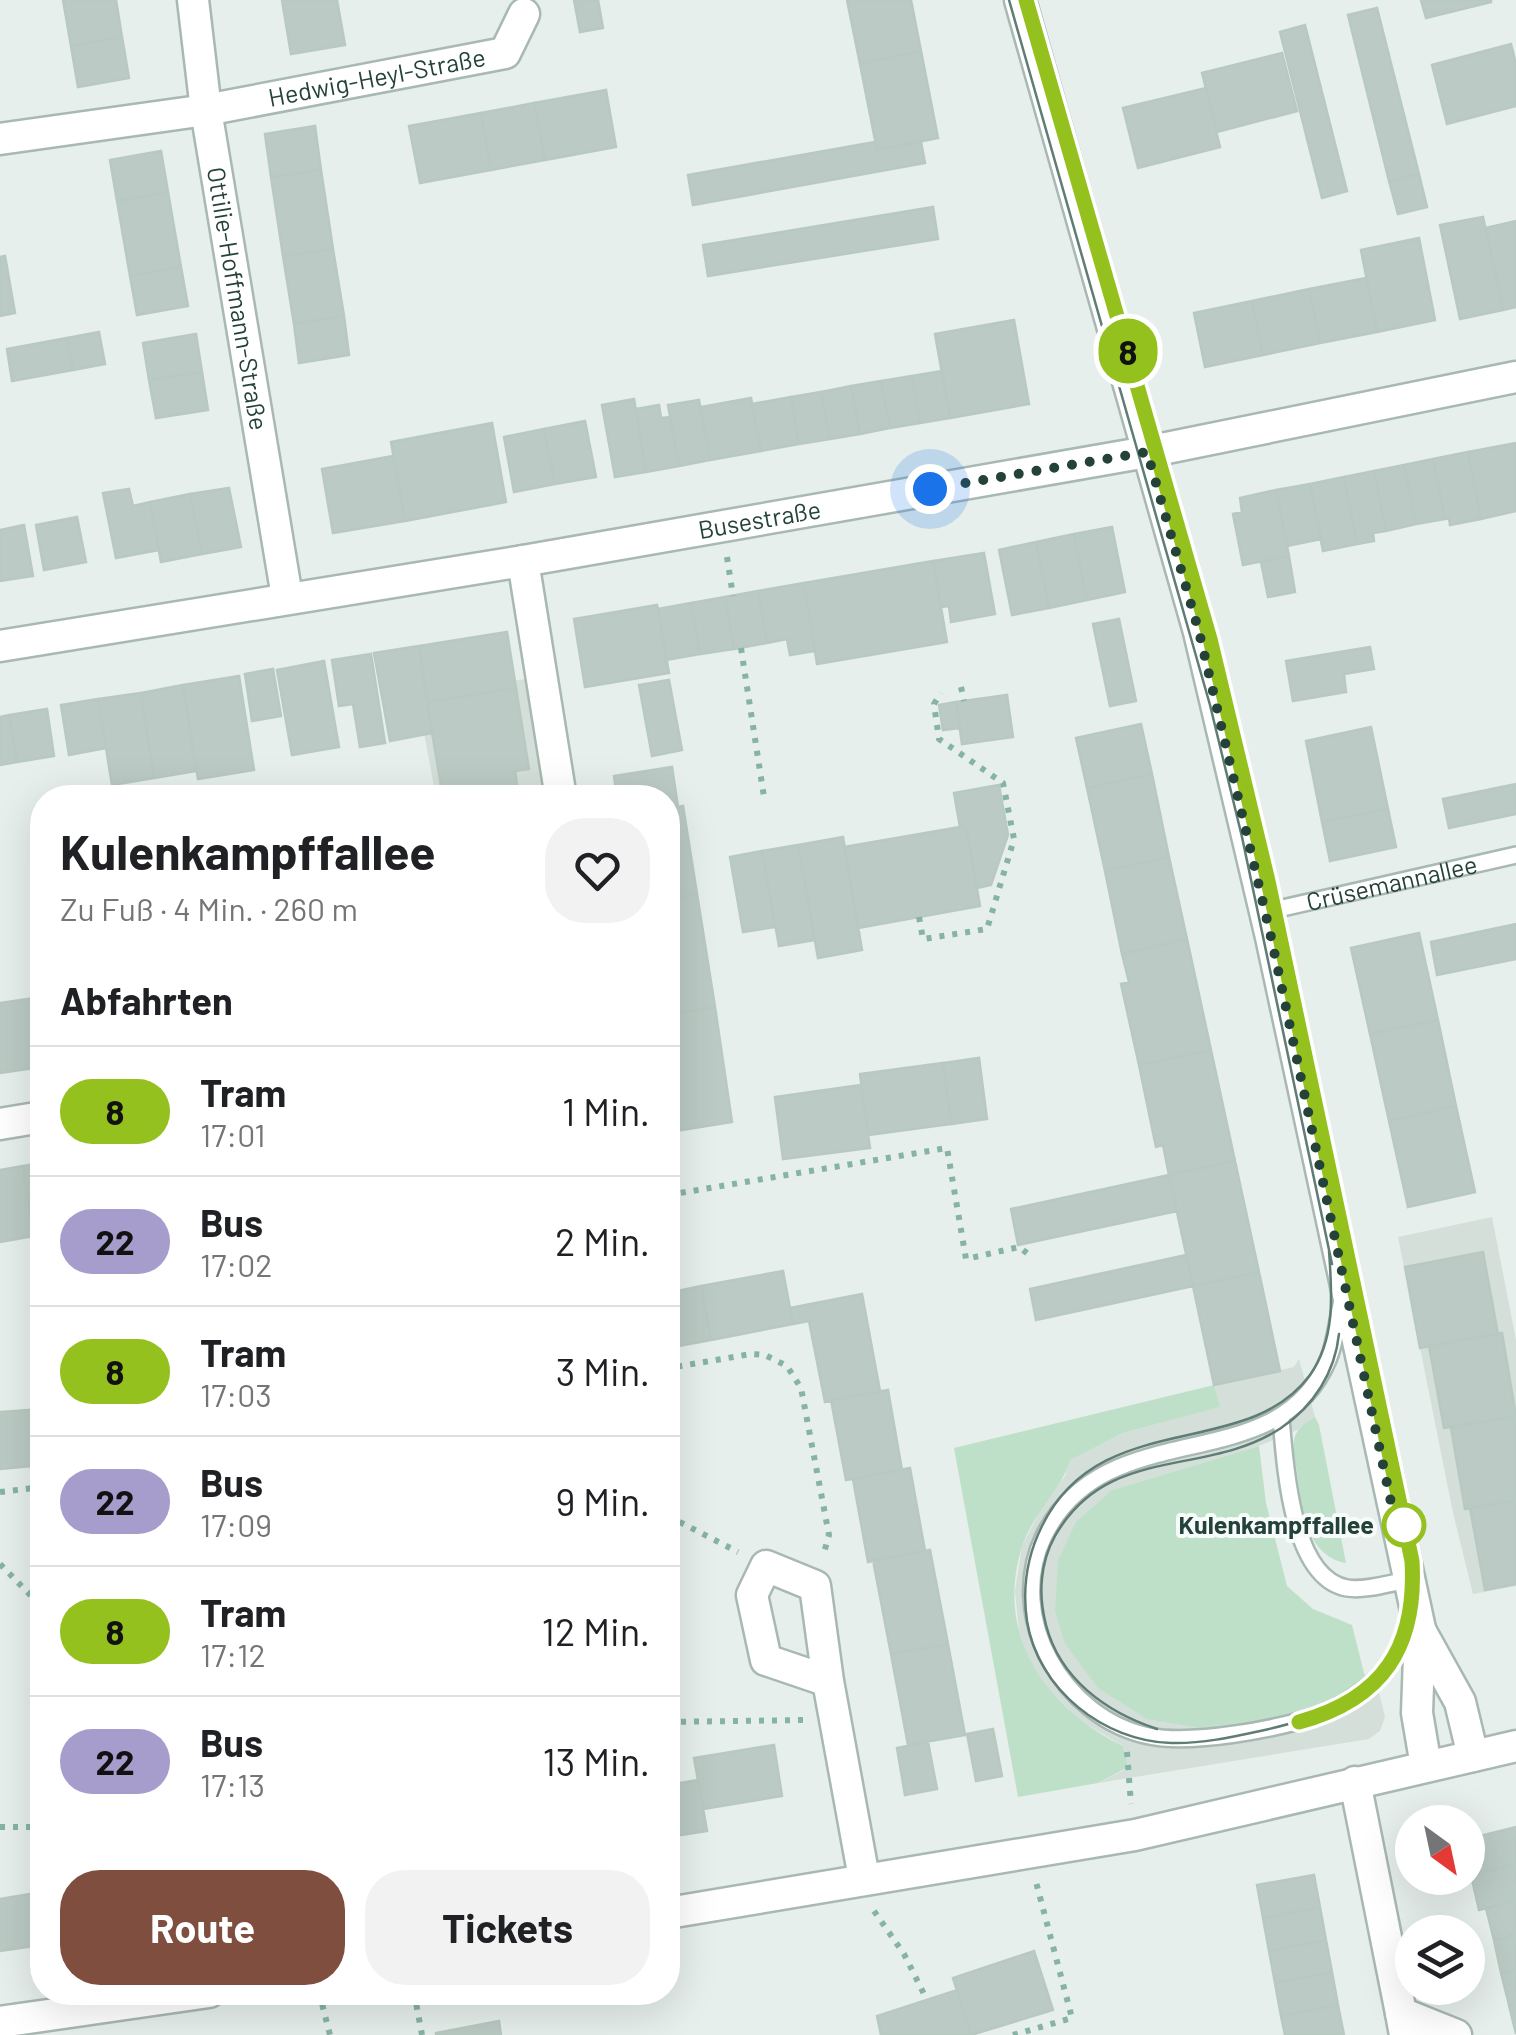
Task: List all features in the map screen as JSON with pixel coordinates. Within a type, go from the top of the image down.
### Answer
[{"type":"street","name":"Ottilie-Hoffmann-Straße","points":[[194,0],[206,110],[287,597]]},
{"type":"street","points":[[1023,1],[1199,632],[1265,912],[1420,1629],[1460,1702],[1472,1756]]},
{"type":"street","name":"Hedwig-Heyl-Straße","points":[[206,110],[505,53],[524,14]]},
{"type":"street","points":[[0,140],[206,110]]},
{"type":"street","name":"Busestraße","points":[[0,646],[523,562],[1147,452],[1516,377]]},
{"type":"street","points":[[523,562],[559,785]]},
{"type":"street","points":[[0,1124],[30,1119]]},
{"type":"street","points":[[828,1681],[766,1660],[752,1595],[766,1566],[814,1586],[861,1879]]},
{"type":"street","points":[[1420,1629],[1417,1712],[1426,1766]]},
{"type":"street","points":[[680,1910],[1135,1835],[1516,1746]]},
{"type":"street","points":[[1354,1782],[1403,2024],[1456,2035]]},
{"type":"street","points":[[0,2022],[118,2005]]},
{"type":"lane","name":"Crüsemannallee","points":[[1265,912],[1516,855]]},
{"type":"lane","points":[[1345,1288],[1329,1359],[1314,1385],[1280,1418],[1230,1437],[1110,1469],[1064,1506],[1044,1536],[1035,1565],[1030,1598],[1035,1626],[1052,1666],[1076,1697],[1114,1724],[1150,1736],[1215,1737],[1322,1714],[1354,1697],[1382,1673],[1420,1629]]},
{"type":"lane","points":[[1280,1418],[1296,1526],[1318,1570],[1329,1581],[1350,1589],[1408,1580]]},
{"type":"path","points":[[740,648],[764,797]]},
{"type":"path","points":[[962,687],[964,701]]},
{"type":"path","points":[[919,917],[923,939],[987,929],[1014,839],[1002,783],[938,739],[934,704],[942,693]]},
{"type":"path","points":[[680,1194],[946,1148],[966,1259],[1019,1248],[1032,1257]]},
{"type":"path","points":[[680,1366],[751,1354],[765,1355],[788,1366],[801,1388],[828,1535],[814,1586]]},
{"type":"path","points":[[0,1492],[30,1488]]},
{"type":"path","points":[[680,1522],[766,1566]]},
{"type":"path","points":[[0,1564],[30,1595]]},
{"type":"path","points":[[680,1722],[834,1718]]},
{"type":"path","points":[[1127,1750],[1135,1835]]},
{"type":"path","points":[[0,1827],[30,1827]]},
{"type":"path","points":[[1013,2035],[1072,2018],[1028,1852]]},
{"type":"path","points":[[861,1879],[875,1912],[904,1954],[927,2000]]},
{"type":"path","points":[[323,2005],[330,2035]]},
{"type":"path","points":[[416,2005],[422,2035]]},
{"type":"shaded area","points":[[537,677],[556,785],[434,785],[417,696]]},
{"type":"shaded area","points":[[1492,1217],[1516,1340],[1516,1586],[1473,1594],[1398,1237]]},
{"type":"shaded area","points":[[1299,1359],[1315,1417],[1297,1430],[1259,1446],[1112,1490],[1334,1699],[1374,1672],[1385,1717],[1380,1731],[1369,1739],[1098,1783],[1128,1768],[1123,1746],[1078,1719],[1046,1687],[1028,1659],[1019,1631],[1015,1591],[1022,1546],[1065,1476],[1069,1460],[1123,1433],[1219,1407],[1214,1385],[1294,1367]]},
{"type":"green space","points":[[1214,1385],[1220,1407],[1123,1433],[1070,1460],[1032,1524],[1015,1579],[1015,1610],[1021,1639],[1050,1690],[1095,1730],[1123,1746],[1128,1767],[1098,1783],[1018,1797],[954,1448]]},
{"type":"green space","points":[[1315,1417],[1346,1563],[1322,1550],[1303,1513],[1294,1441],[1298,1430]]},
{"type":"green space","points":[[1259,1446],[1266,1503],[1287,1586],[1313,1609],[1352,1625],[1365,1677],[1334,1699],[1272,1718],[1200,1728],[1147,1719],[1098,1688],[1065,1644],[1055,1611],[1058,1560],[1076,1522],[1112,1490]]},
{"type":"building","points":[[63,0],[116,0],[122,37],[71,46]]},
{"type":"building","points":[[282,0],[337,0],[345,45],[291,54]]},
{"type":"building","points":[[574,0],[598,0],[603,28],[580,32]]},
{"type":"building","points":[[847,0],[911,0],[921,51],[860,64]]},
{"type":"building","points":[[1421,0],[1491,0],[1491,2],[1426,18]]},
{"type":"building","points":[[1377,8],[1419,174],[1389,181],[1348,15]]},
{"type":"building","points":[[1305,25],[1347,191],[1322,198],[1280,32]]},
{"type":"building","points":[[122,37],[129,78],[78,87],[71,46]]},
{"type":"building","points":[[1511,44],[1516,65],[1516,106],[1447,124],[1432,65]]},
{"type":"building","points":[[921,51],[938,138],[877,150],[860,64]]},
{"type":"building","points":[[1282,53],[1297,111],[1217,132],[1202,73]]},
{"type":"building","points":[[1206,88],[1220,147],[1138,168],[1123,108]]},
{"type":"building","points":[[606,90],[616,147],[545,160],[534,103]]},
{"type":"building","points":[[534,103],[545,160],[491,170],[481,113]]},
{"type":"building","points":[[481,113],[491,170],[420,183],[409,126]]},
{"type":"building","points":[[315,126],[321,170],[271,177],[265,134]]},
{"type":"building","points":[[875,142],[877,150],[921,142],[925,163],[693,205],[688,175]]},
{"type":"building","points":[[161,151],[168,192],[117,201],[110,160]]},
{"type":"building","points":[[321,170],[333,249],[283,256],[271,177]]},
{"type":"building","points":[[1419,174],[1427,207],[1398,214],[1389,181]]},
{"type":"building","points":[[168,192],[181,267],[130,276],[117,201]]},
{"type":"building","points":[[933,207],[938,239],[708,276],[703,245]]},
{"type":"building","points":[[1483,217],[1503,310],[1460,319],[1440,225]]},
{"type":"building","points":[[1516,221],[1516,307],[1503,310],[1486,228]]},
{"type":"building","points":[[1419,238],[1435,320],[1377,332],[1361,250]]},
{"type":"building","points":[[333,249],[344,316],[294,324],[283,256]]},
{"type":"building","points":[[5,256],[15,313],[0,316],[0,257]]},
{"type":"building","points":[[181,267],[188,306],[137,315],[130,276]]},
{"type":"building","points":[[1366,278],[1377,332],[1320,343],[1309,289]]},
{"type":"building","points":[[1309,289],[1320,343],[1263,355],[1252,301]]},
{"type":"building","points":[[1252,301],[1263,355],[1205,367],[1194,313]]},
{"type":"building","points":[[344,316],[349,355],[299,363],[294,324]]},
{"type":"building","points":[[1014,320],[1029,404],[950,418],[935,334]]},
{"type":"building","points":[[99,332],[105,364],[73,370],[67,338]]},
{"type":"building","points":[[196,334],[202,372],[149,380],[143,343]]},
{"type":"building","points":[[67,338],[73,370],[12,381],[7,349]]},
{"type":"building","points":[[942,371],[950,418],[920,423],[912,376]]},
{"type":"building","points":[[202,372],[208,410],[156,418],[149,380]]},
{"type":"building","points":[[912,376],[920,423],[890,428],[881,381]]},
{"type":"building","points":[[881,381],[890,428],[860,434],[851,386]]},
{"type":"building","points":[[851,386],[860,434],[830,439],[821,392]]},
{"type":"building","points":[[821,392],[830,439],[799,444],[791,397]]},
{"type":"building","points":[[791,397],[799,444],[761,451],[752,404]]},
{"type":"building","points":[[751,398],[761,451],[710,460],[701,407]]},
{"type":"building","points":[[634,399],[646,472],[615,477],[602,405]]},
{"type":"building","points":[[699,400],[710,460],[679,466],[668,405]]},
{"type":"building","points":[[659,405],[661,418],[670,417],[679,466],[646,472],[636,409]]},
{"type":"building","points":[[585,421],[596,477],[555,484],[544,429]]},
{"type":"building","points":[[492,423],[506,502],[405,521],[391,442]]},
{"type":"building","points":[[544,429],[555,484],[514,492],[504,437]]},
{"type":"building","points":[[1516,443],[1516,511],[1481,519],[1468,452]]},
{"type":"building","points":[[1468,452],[1481,519],[1450,525],[1449,518],[1445,519],[1433,459]]},
{"type":"building","points":[[393,456],[405,521],[333,533],[322,469]]},
{"type":"building","points":[[1433,459],[1445,519],[1416,524],[1404,465]]},
{"type":"building","points":[[1404,465],[1416,524],[1386,531],[1374,471]]},
{"type":"building","points":[[1374,471],[1386,531],[1373,533],[1374,541],[1357,544],[1344,477]]},
{"type":"building","points":[[1344,477],[1357,544],[1323,551],[1310,484]]},
{"type":"building","points":[[1310,484],[1321,539],[1287,546],[1276,490]]},
{"type":"building","points":[[229,488],[241,547],[202,554],[190,494]]},
{"type":"building","points":[[129,489],[133,506],[150,502],[159,550],[116,558],[103,493]]},
{"type":"building","points":[[1276,490],[1289,556],[1243,565],[1233,514],[1242,512],[1240,498]]},
{"type":"building","points":[[190,494],[202,554],[161,562],[150,502]]},
{"type":"building","points":[[77,517],[86,562],[44,570],[36,525]]},
{"type":"building","points":[[24,525],[33,576],[0,581],[0,530]]},
{"type":"building","points":[[1112,527],[1125,592],[1087,600],[1074,534]]},
{"type":"building","points":[[1074,534],[1087,600],[1049,608],[1036,542]]},
{"type":"building","points":[[1036,542],[1049,608],[1012,615],[999,550]]},
{"type":"building","points":[[984,553],[995,614],[951,622],[949,606],[941,607],[933,561]]},
{"type":"building","points":[[1289,556],[1295,592],[1268,597],[1261,562]]},
{"type":"building","points":[[933,561],[947,642],[817,664],[804,583]]},
{"type":"building","points":[[804,583],[815,651],[790,655],[787,639],[767,643],[758,591]]},
{"type":"building","points":[[758,591],[767,643],[734,649],[725,597]]},
{"type":"building","points":[[725,597],[734,649],[700,654],[691,603]]},
{"type":"building","points":[[691,603],[700,654],[666,660],[658,609]]},
{"type":"building","points":[[657,605],[669,673],[585,687],[574,619]]},
{"type":"building","points":[[1119,619],[1136,701],[1110,706],[1093,624]]},
{"type":"building","points":[[507,632],[516,688],[427,702],[419,646]]},
{"type":"building","points":[[419,646],[432,733],[390,741],[374,653]]},
{"type":"building","points":[[1370,647],[1374,669],[1344,674],[1346,692],[1293,701],[1286,661]]},
{"type":"building","points":[[371,654],[385,743],[360,747],[353,704],[339,706],[332,660]]},
{"type":"building","points":[[324,661],[339,747],[292,755],[277,670]]},
{"type":"building","points":[[273,669],[281,716],[252,721],[245,674]]},
{"type":"building","points":[[239,676],[254,770],[198,779],[183,685]]},
{"type":"building","points":[[669,680],[682,750],[652,756],[639,685]]},
{"type":"building","points":[[183,685],[196,771],[154,778],[141,693]]},
{"type":"building","points":[[516,688],[529,769],[515,771],[517,785],[441,785],[427,702]]},
{"type":"building","points":[[141,693],[154,778],[112,785],[98,699]]},
{"type":"building","points":[[1007,695],[1013,737],[962,744],[956,702]]},
{"type":"building","points":[[98,699],[106,748],[69,755],[61,705]]},
{"type":"building","points":[[956,702],[960,728],[943,730],[939,705]]},
{"type":"building","points":[[47,709],[54,756],[17,762],[9,715]]},
{"type":"building","points":[[9,715],[17,762],[0,765],[0,717]]},
{"type":"building","points":[[1141,724],[1152,774],[1087,788],[1076,738]]},
{"type":"building","points":[[1371,727],[1388,809],[1322,822],[1306,741]]},
{"type":"building","points":[[672,767],[675,785],[615,785],[614,776]]},
{"type":"building","points":[[1152,774],[1169,857],[1105,871],[1087,788]]},
{"type":"building","points":[[1516,784],[1516,814],[1449,828],[1443,799]]},
{"type":"building","points":[[999,785],[1008,835],[991,885],[977,888],[966,826],[960,827],[954,793]]},
{"type":"building","points":[[683,806],[697,894],[680,897]]},
{"type":"building","points":[[1388,809],[1396,847],[1330,861],[1322,822]]},
{"type":"building","points":[[966,826],[980,906],[858,928],[844,847]]},
{"type":"building","points":[[843,837],[862,950],[818,958],[798,845]]},
{"type":"building","points":[[798,845],[815,940],[779,946],[762,851]]},
{"type":"building","points":[[762,851],[775,927],[743,932],[730,857]]},
{"type":"building","points":[[1169,857],[1187,939],[1122,954],[1105,871]]},
{"type":"building","points":[[697,894],[715,1007],[680,1013],[680,897]]},
{"type":"building","points":[[1516,924],[1516,959],[1437,975],[1431,942]]},
{"type":"building","points":[[1419,933],[1438,1020],[1370,1034],[1351,948]]},
{"type":"building","points":[[1187,939],[1211,1050],[1139,1065],[1121,984],[1129,982],[1122,954]]},
{"type":"building","points":[[30,999],[30,1069],[0,1073],[0,1003]]},
{"type":"building","points":[[715,1007],[732,1122],[680,1130],[680,1013]]},
{"type":"building","points":[[1438,1020],[1456,1106],[1389,1121],[1370,1034]]},
{"type":"building","points":[[1211,1050],[1235,1161],[1169,1175],[1163,1145],[1156,1147],[1139,1065]]},
{"type":"building","points":[[979,1058],[987,1119],[951,1124],[943,1063]]},
{"type":"building","points":[[943,1063],[951,1124],[868,1135],[860,1074]]},
{"type":"building","points":[[861,1085],[870,1148],[783,1159],[775,1097]]},
{"type":"building","points":[[1456,1106],[1475,1192],[1408,1207],[1389,1121]]},
{"type":"building","points":[[1235,1161],[1259,1272],[1193,1286],[1169,1175]]},
{"type":"building","points":[[30,1165],[30,1211],[23,1166]]},
{"type":"building","points":[[23,1166],[30,1237],[0,1242],[0,1170]]},
{"type":"building","points":[[1169,1175],[1177,1211],[1018,1245],[1011,1209]]},
{"type":"building","points":[[1483,1252],[1498,1334],[1420,1348],[1405,1267]]},
{"type":"building","points":[[1186,1255],[1193,1286],[1036,1320],[1030,1289]]},
{"type":"building","points":[[783,1271],[793,1324],[711,1340],[701,1286]]},
{"type":"building","points":[[1259,1272],[1280,1371],[1214,1385],[1193,1286]]},
{"type":"building","points":[[701,1286],[711,1340],[680,1346],[680,1290]]},
{"type":"building","points":[[862,1294],[880,1391],[825,1402],[809,1321],[793,1324],[790,1308]]},
{"type":"building","points":[[1502,1333],[1516,1416],[1444,1428],[1429,1346]]},
{"type":"building","points":[[888,1390],[902,1470],[846,1480],[831,1400]]},
{"type":"building","points":[[30,1410],[30,1466],[0,1469],[0,1412]]},
{"type":"building","points":[[1516,1416],[1516,1500],[1465,1509],[1451,1428]]},
{"type":"building","points":[[910,1468],[925,1551],[868,1562],[853,1479]]},
{"type":"building","points":[[1516,1500],[1516,1584],[1485,1590],[1470,1508]]},
{"type":"building","points":[[930,1550],[948,1644],[891,1654],[873,1560]]},
{"type":"building","points":[[948,1644],[965,1735],[908,1745],[891,1654]]},
{"type":"building","points":[[993,1729],[1002,1776],[976,1781],[967,1734]]},
{"type":"building","points":[[928,1742],[937,1789],[905,1795],[897,1748]]},
{"type":"building","points":[[774,1745],[782,1796],[703,1809],[694,1758]]},
{"type":"building","points":[[698,1780],[707,1831],[680,1835],[680,1783]]},
{"type":"building","points":[[1516,1827],[1516,1864],[1485,1872],[1485,1835]]},
{"type":"building","points":[[1516,1864],[1516,1901],[1479,1910],[1476,1895],[1485,1895],[1485,1872]]},
{"type":"building","points":[[1314,1875],[1320,1907],[1263,1918],[1257,1885]]},
{"type":"building","points":[[30,1894],[30,1947],[0,1951],[0,1899]]},
{"type":"building","points":[[1516,1901],[1516,1935],[1494,1940],[1486,1908]]},
{"type":"building","points":[[1320,1907],[1326,1940],[1269,1951],[1263,1918]]},
{"type":"building","points":[[1516,1935],[1516,1969],[1501,1973],[1494,1940]]},
{"type":"building","points":[[1326,1940],[1332,1972],[1275,1983],[1269,1951]]},
{"type":"building","points":[[1034,1951],[1053,2010],[971,2035],[953,1978]]},
{"type":"building","points":[[1516,1969],[1516,2003],[1509,2005],[1501,1973]]},
{"type":"building","points":[[1332,1972],[1338,2005],[1281,2016],[1275,1983]]},
{"type":"building","points":[[957,1990],[971,2035],[881,2035],[877,2016]]},
{"type":"building","points":[[1516,2003],[1516,2034],[1509,2005]]},
{"type":"building","points":[[1338,2005],[1344,2035],[1285,2035],[1281,2016]]},
{"type":"building","points":[[499,2021],[501,2035],[436,2035],[436,2033]]},
{"type":"tram line","points":[[1009,0],[1210,705],[1242,837],[1332,1264]]},
{"type":"tram line","points":[[1026,0],[1210,639],[1268,881],[1412,1561],[1411,1607],[1400,1651],[1383,1676],[1358,1696],[1300,1721],[1220,1739],[1171,1743],[1122,1733],[1078,1707],[1045,1669],[1034,1646],[1025,1596],[1029,1560],[1037,1537],[1068,1489],[1100,1464],[1136,1448],[1249,1418],[1283,1402],[1310,1375],[1324,1346],[1331,1299],[1329,1251]]},
{"type":"tram line","name":"8","points":[[1026,0],[1210,639],[1268,881],[1412,1561],[1411,1614],[1403,1644],[1384,1675],[1355,1699],[1322,1716],[1299,1722]]},
{"type":"tram line","points":[[1157,1729],[1103,1703],[1062,1662],[1046,1625],[1042,1602],[1043,1568],[1050,1546],[1077,1507],[1102,1487],[1130,1474],[1222,1453],[1281,1428],[1321,1387],[1333,1362],[1339,1334]]},
{"type":"place","name":"Kulenkampffallee","points":[[1404,1525]]},
{"type":"route","points":[[930,489],[1147,452],[1199,632],[1271,937],[1396,1526],[1404,1525]]}]
